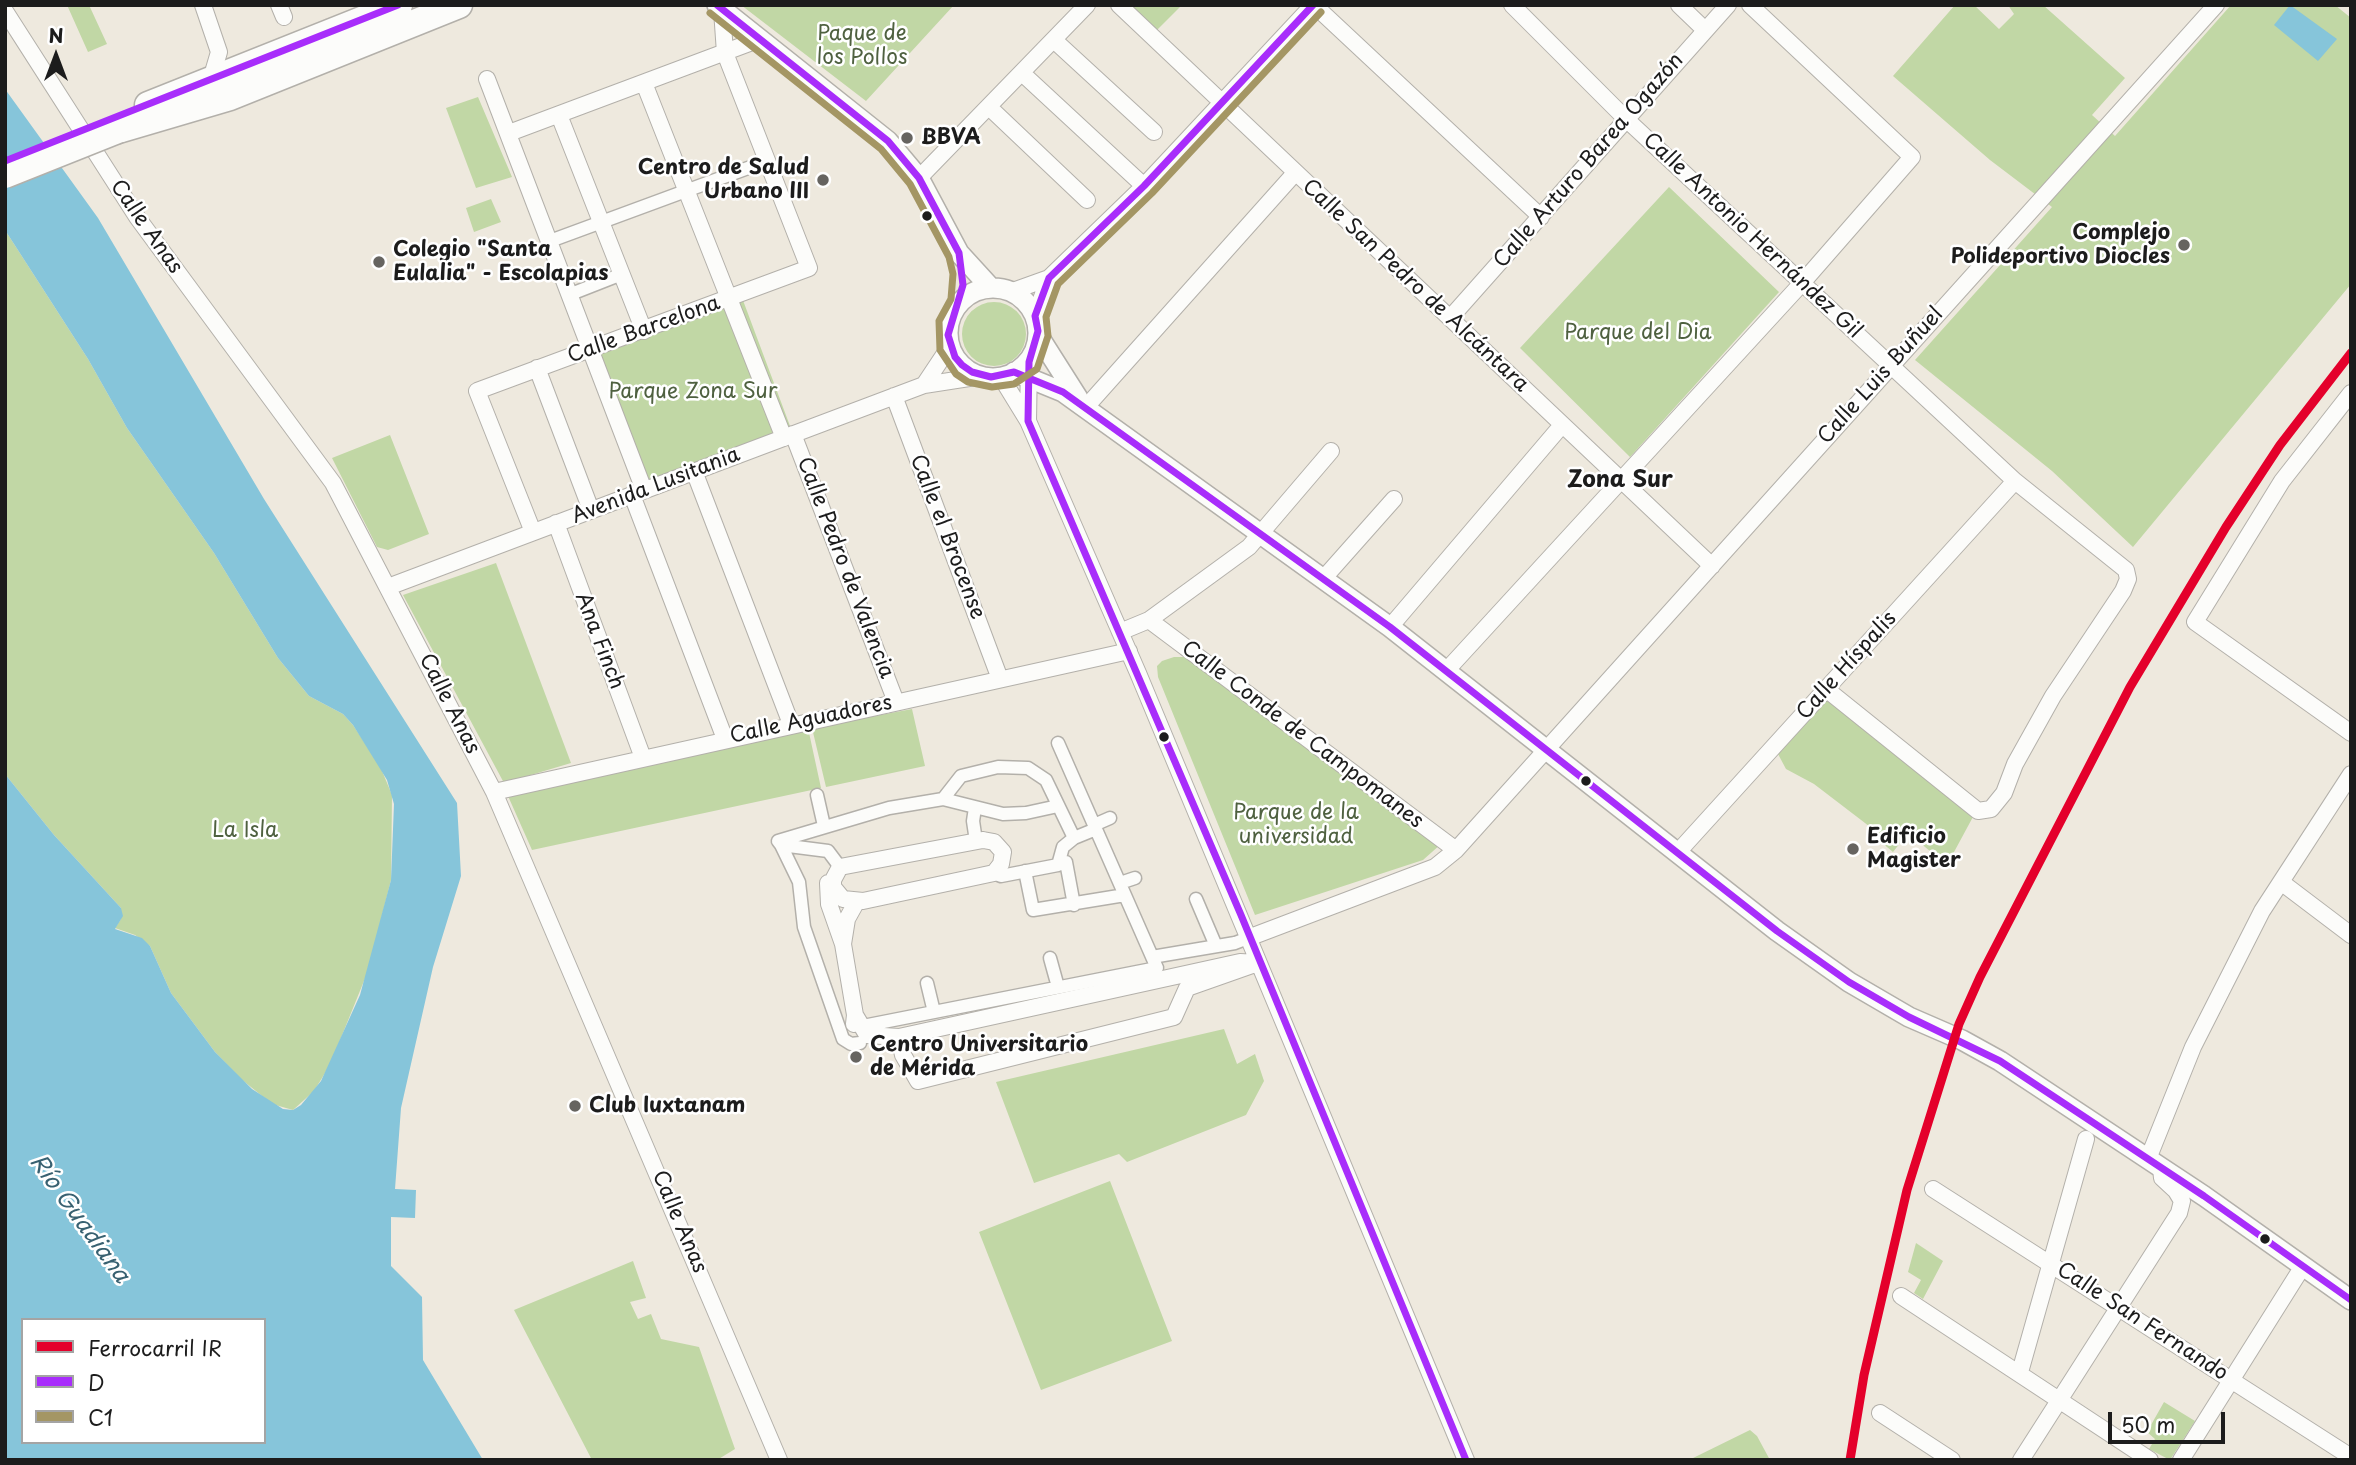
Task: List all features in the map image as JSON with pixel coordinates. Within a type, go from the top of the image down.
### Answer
[{"type":"highway","points":[[116,125],[214,69],[372,5]]},
{"type":"highway","points":[[5,175],[399,5]]},
{"type":"highway","points":[[5,161],[116,125],[422,5]]},
{"type":"highway","points":[[116,125],[230,97],[459,5]]},
{"type":"street","points":[[203,5],[219,52],[214,69]]},
{"type":"street","points":[[919,178],[990,108],[1087,5]]},
{"type":"street","name":"Calle San Pedro de Alcántara","points":[[1119,5],[1712,566]]},
{"type":"street","points":[[961,302],[980,290],[1001,290],[1049,278],[1143,186],[1313,5],[1541,217]]},
{"type":"street","name":"Calle Antonio Hernández Gil","points":[[1512,5],[1627,120],[2015,481],[2126,570],[2128,579],[2123,591],[2053,696],[2015,764],[2004,793],[1991,809],[1978,811],[1826,689]]},
{"type":"street","points":[[1679,5],[1705,30]]},
{"type":"street","name":"Calle Arturo Barea Ogazón","points":[[1451,317],[1627,120],[1638,103],[1728,5]]},
{"type":"street","points":[[1446,671],[1802,283],[1912,157],[1750,5]]},
{"type":"street","name":"Calle Luis Buñuel","points":[[1248,937],[1435,867],[1456,850],[1890,364],[2216,5]]},
{"type":"street","points":[[720,8],[888,141],[919,178],[959,253],[964,273],[961,302],[949,323],[950,346],[962,365],[1011,373],[1063,391],[1390,628],[1547,748],[1777,931],[1849,982],[1909,1017],[2000,1060],[2155,1163],[2351,1300]]},
{"type":"street","points":[[550,241],[767,160],[726,53],[720,8]]},
{"type":"street","name":"Calle Anas","points":[[5,11],[137,217],[333,483],[494,792],[779,1460]]},
{"type":"street","points":[[509,133],[760,39]]},
{"type":"street","points":[[1055,41],[1154,132]]},
{"type":"street","points":[[1023,74],[1143,186]]},
{"type":"street","points":[[487,79],[592,349],[638,493],[725,739]]},
{"type":"street","name":"Calle Pedro de Valencia","points":[[644,83],[729,300],[788,436],[896,702]]},
{"type":"street","points":[[990,108],[1087,200]]},
{"type":"street","points":[[559,115],[644,331]]},
{"type":"street","name":"Calle Barcelona","points":[[533,532],[477,391],[729,300],[809,268],[767,160]]},
{"type":"street","points":[[1086,407],[1295,173]]},
{"type":"street","points":[[959,253],[1001,290],[1027,303],[1036,326],[1069,387],[1086,407]]},
{"type":"street","points":[[571,294],[622,274]]},
{"type":"street","points":[[1049,278],[1036,326],[1011,373],[1028,421],[1129,651],[1466,1460]]},
{"type":"street","points":[[923,385],[950,346]]},
{"type":"street","points":[[537,368],[591,510]]},
{"type":"street","points":[[1011,373],[1028,421]]},
{"type":"street","name":"Avenida Lusitania","points":[[388,587],[923,385],[1011,373]]},
{"type":"street","points":[[2351,393],[2282,481],[2195,622],[2351,733]]},
{"type":"street","name":"Calle el Brocense","points":[[894,396],[1000,679]]},
{"type":"street","points":[[1390,628],[1562,425]]},
{"type":"street","points":[[1120,632],[1149,620],[1250,547],[1331,452]]},
{"type":"street","points":[[694,471],[791,724]]},
{"type":"street","name":"Calle Híspalis","points":[[1678,852],[2015,481]]},
{"type":"street","points":[[1323,579],[1394,499]]},
{"type":"street","name":"Ana Finch","points":[[556,523],[643,758]]},
{"type":"street","name":"Calle Conde de Campomanes","points":[[1149,620],[1456,850]]},
{"type":"street","name":"Calle Aguadores","points":[[494,792],[1129,651]]},
{"type":"street","points":[[860,1043],[853,1028],[859,1020],[934,1012],[1157,968],[1058,743]]},
{"type":"street","points":[[943,799],[961,776],[998,767],[1028,768],[1046,780],[1074,838]]},
{"type":"street","points":[[2021,1460],[2179,1213],[2182,1201],[2162,1178],[2155,1163],[2193,1047],[2262,911],[2351,774]]},
{"type":"street","points":[[817,795],[824,826]]},
{"type":"street","points":[[1058,806],[1026,813],[1003,814],[943,799],[824,826],[778,841],[799,882],[804,927],[843,1039],[851,1044],[894,1049],[902,1055],[918,1082],[1174,1017],[1187,988],[1258,962]]},
{"type":"street","points":[[975,808],[973,821],[976,841]]},
{"type":"street","points":[[1058,864],[1063,847],[1110,818]]},
{"type":"street","points":[[994,873],[1001,864],[1003,852],[994,842],[976,841],[838,870],[827,887],[835,928],[843,944],[859,1020],[867,1035],[900,1037],[1240,962],[1258,962]]},
{"type":"street","points":[[781,845],[828,851],[838,870]]},
{"type":"street","points":[[838,870],[833,880],[837,894],[843,899],[857,901],[994,873],[1001,876],[1066,862],[1074,905]]},
{"type":"street","points":[[1025,871],[1033,910],[1074,905],[1122,889],[1135,878]]},
{"type":"street","points":[[2281,882],[2351,935]]},
{"type":"street","points":[[1196,899],[1216,946]]},
{"type":"street","points":[[843,944],[847,919],[857,901]]},
{"type":"street","points":[[1152,957],[1216,946],[1248,937]]},
{"type":"street","points":[[1050,958],[1058,987]]},
{"type":"street","points":[[1169,978],[1180,987],[1182,997]]},
{"type":"street","points":[[927,983],[934,1012]]},
{"type":"street","points":[[900,1037],[902,1055]]},
{"type":"street","points":[[2020,1372],[2086,1139]]},
{"type":"street","name":"Calle San Fernando","points":[[1933,1189],[2346,1452]]},
{"type":"street","points":[[2181,1460],[2303,1266]]},
{"type":"street","points":[[1901,1296],[2150,1460]]},
{"type":"street","points":[[1880,1413],[1952,1460]]},
{"type":"green space","points":[[67,5],[89,5],[107,44],[88,52]]},
{"type":"green space","name":"Paque de los Pollos","points":[[741,5],[954,5],[866,101]]},
{"type":"green space","points":[[1130,5],[1182,5],[1156,31]]},
{"type":"green space","name":"Complejo Polideportivo Diocles","points":[[1955,5],[1974,5],[1999,29],[2014,14],[2008,5],[2043,5],[2125,78],[2092,115],[2115,136],[2231,5],[2335,5],[2351,18],[2351,284],[2133,547],[2052,471],[1915,360],[2052,207],[1990,160],[1893,76]]},
{"type":"green space","points":[[478,97],[512,177],[476,188],[446,108]]},
{"type":"green space","name":"Parque del Dia","points":[[1669,187],[1779,292],[1630,457],[1520,348]]},
{"type":"green space","points":[[491,199],[501,222],[474,232],[466,208]]},
{"type":"green space","name":"La Isla","points":[[5,230],[88,359],[127,428],[214,553],[278,658],[309,696],[343,714],[353,725],[380,766],[392,795],[391,880],[368,971],[330,1065],[314,1091],[293,1110],[272,1104],[241,1079],[215,1052],[171,993],[150,946],[135,935],[115,928],[121,919],[121,908],[54,835],[5,774]]},
{"type":"green space","name":"Parque Zona Sur","points":[[741,295],[793,434],[644,490],[592,349]]},
{"type":"green space","points":[[988,302],[1000,302],[1017,311],[1024,322],[1024,346],[1017,357],[1000,366],[988,366],[976,361],[967,352],[962,340],[962,328],[967,316],[976,307]]},
{"type":"green space","points":[[390,435],[429,534],[388,550],[377,547],[332,458]]},
{"type":"green space","points":[[496,563],[571,763],[504,783],[403,595]]},
{"type":"green space","name":"Parque de la universidad","points":[[1174,657],[1189,657],[1441,844],[1423,860],[1255,915],[1158,677],[1157,666]]},
{"type":"green space","points":[[1825,699],[1974,815],[1947,865],[1908,833],[1893,852],[1881,842],[1885,839],[1865,823],[1814,784],[1786,769],[1778,754]]},
{"type":"green space","points":[[912,709],[925,766],[826,787],[812,728]]},
{"type":"green space","points":[[808,728],[821,788],[532,850],[508,796]]},
{"type":"green space","points":[[1224,1029],[1237,1064],[1255,1054],[1264,1081],[1246,1115],[1127,1162],[1119,1154],[1034,1183],[996,1082]]},
{"type":"green space","points":[[1110,1181],[1172,1341],[1041,1390],[979,1232]]},
{"type":"green space","points":[[1916,1243],[1943,1261],[1923,1299],[1914,1293],[1921,1280],[1908,1272]]},
{"type":"green space","points":[[633,1261],[646,1298],[630,1302],[638,1319],[651,1314],[661,1339],[699,1347],[735,1449],[717,1460],[592,1460],[514,1310]]},
{"type":"green space","points":[[2164,1402],[2195,1421],[2170,1460],[2149,1449],[2155,1439],[2147,1432]]},
{"type":"green space","points":[[1750,1430],[1757,1436],[1770,1460],[1689,1460]]},
{"type":"water","points":[[2290,5],[2337,39],[2318,61],[2274,25]]},
{"type":"water","name":"Río Guadiana","points":[[5,89],[98,218],[264,499],[457,803],[461,876],[433,967],[401,1108],[395,1189],[416,1190],[415,1218],[391,1217],[391,1266],[422,1297],[423,1360],[483,1460],[5,1460],[5,774],[54,835],[121,908],[123,916],[115,929],[142,938],[150,946],[171,993],[215,1052],[252,1089],[283,1109],[293,1110],[301,1105],[321,1081],[360,995],[391,880],[394,804],[387,780],[353,725],[343,714],[309,696],[278,658],[214,553],[127,428],[88,359],[5,230]]},
{"type":"rail line","name":"IR","points":[[1850,1460],[1864,1375],[1907,1190],[1959,1024],[1980,977],[2130,687],[2226,527],[2280,445],[2351,353]]},
{"type":"transit line","name":"D","points":[[5,161],[398,5]]},
{"type":"transit line","name":"D","points":[[717,5],[888,141],[919,178],[959,253],[963,285],[948,335],[955,357],[962,365],[972,372],[991,377],[1014,372],[1063,392],[1390,627],[1777,931],[1849,982],[1909,1017],[2000,1061],[2204,1196],[2351,1300]]},
{"type":"transit line","name":"D","points":[[1313,5],[1144,186],[1049,278],[1035,316],[1038,331],[1029,362],[1028,421],[1241,915],[1466,1460]]},
{"type":"transit line","name":"C1","points":[[710,13],[881,149],[910,184],[949,257],[953,274],[951,299],[939,321],[940,350],[956,374],[968,382],[992,387],[1014,384],[1037,369],[1048,336],[1046,317],[1058,284],[1152,193],[1321,12]]},
{"type":"place","name":"BBVA","points":[[907,138]]},
{"type":"place","name":"Centro de Salud Urbano III","points":[[823,180]]},
{"type":"place","name":"Complejo Polideportivo Diocles","points":[[2184,245]]},
{"type":"place","name":"Colegio \"Santa Eulalia\" - Escolapias","points":[[379,262]]},
{"type":"place","name":"Edificio Magister","points":[[1853,849]]},
{"type":"place","name":"Centro Universitario de Mérida","points":[[856,1057]]},
{"type":"place","name":"Club Iuxtanam","points":[[575,1106]]},
{"type":"district","name":"Zona Sur","points":[[1620,481]]}]
